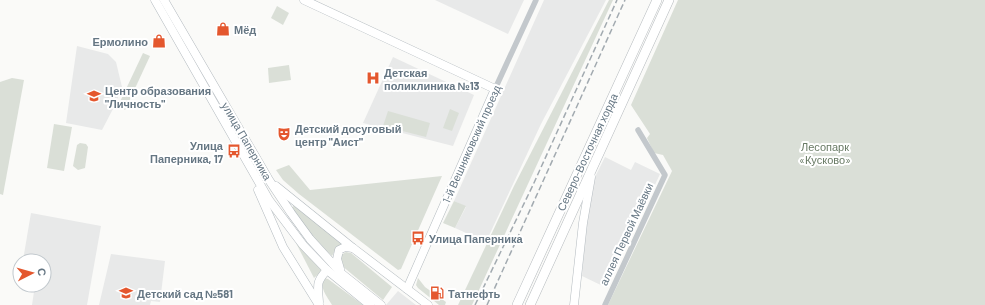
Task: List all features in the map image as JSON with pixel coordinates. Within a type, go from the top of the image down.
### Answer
[{"type":"main road","name":"улица Паперника","points":[[155,0],[269,200],[303,245],[327,270],[360,293]]},
{"type":"main road","name":"улица Паперника","points":[[164,0],[269,180],[310,239],[360,293]]},
{"type":"main road","points":[[304,0],[495,89]]},
{"type":"main road","name":"Северо-Восточная хорда","points":[[517,305],[657,0]]},
{"type":"main road","name":"Северо-Восточная хорда","points":[[530,305],[669,0]]},
{"type":"main road","name":"1-й Вешняковский проезд","points":[[407,289],[495,89]]},
{"type":"main road","points":[[243,155],[283,247],[319,305]]},
{"type":"main road","points":[[574,305],[587,197],[597,156]]},
{"type":"main road","points":[[269,180],[353,248],[428,305]]},
{"type":"main road","points":[[342,274],[337,259],[339,250],[345,247],[353,248]]},
{"type":"main road","points":[[319,305],[318,285],[321,277],[327,270]]},
{"type":"main road","points":[[360,293],[370,305]]},
{"type":"main road","points":[[360,293],[381,305]]},
{"type":"street","name":"1-й Вешняковский проезд","points":[[495,89],[536,0]]},
{"type":"street","name":"аллея Первой Маёвки","points":[[605,305],[664,175],[638,130]]},
{"type":"shaded area","points":[[435,0],[524,0],[508,34]]},
{"type":"shaded area","points":[[544,0],[606,0],[541,124],[486,242],[455,228],[466,207],[454,201]]},
{"type":"shaded area","name":"Центр образования \"Личность\"","points":[[77,46],[108,54],[116,62],[122,87],[115,105],[102,130],[66,123]]},
{"type":"shaded area","points":[[393,57],[474,95],[453,146],[363,123]]},
{"type":"shaded area","points":[[605,157],[631,170],[635,162],[660,174],[607,288],[582,276],[586,224],[592,189],[596,175]]},
{"type":"shaded area","points":[[31,213],[101,226],[87,305],[32,305],[34,293],[52,293],[52,253],[24,253]]},
{"type":"shaded area","points":[[111,254],[165,261],[160,302],[151,301],[150,305],[99,305]]},
{"type":"shaded area","points":[[398,291],[416,305],[386,305]]},
{"type":"green space","points":[[609,0],[613,0],[472,305],[458,305],[514,186]]},
{"type":"green space","name":"Лесопарк «Кусково»","points":[[678,0],[985,0],[985,305],[608,305],[672,171],[663,155],[654,153],[647,138],[650,134],[631,105]]},
{"type":"green space","points":[[277,6],[289,13],[283,25],[271,18]]},
{"type":"green space","points":[[143,53],[150,56],[125,110],[118,106]]},
{"type":"green space","points":[[289,65],[291,80],[269,83],[268,68]]},
{"type":"green space","points":[[12,78],[24,80],[3,195],[0,194],[0,82]]},
{"type":"green space","points":[[450,109],[459,113],[452,131],[443,128]]},
{"type":"green space","points":[[388,111],[430,123],[426,137],[383,126]]},
{"type":"green space","points":[[54,124],[72,127],[64,171],[47,168]]},
{"type":"green space","points":[[80,143],[86,144],[88,147],[85,168],[78,170],[73,166],[77,145]]},
{"type":"green space","points":[[289,165],[310,190],[442,176],[401,269],[398,270],[283,180],[276,170]]},
{"type":"green space","points":[[454,201],[466,206],[455,228],[443,223]]},
{"type":"green space","points":[[293,206],[344,245],[336,249],[332,256],[311,236],[292,208]]},
{"type":"green space","points":[[296,243],[322,271],[314,278]]},
{"type":"green space","points":[[346,252],[351,253],[392,287],[383,300],[341,265],[341,255]]},
{"type":"green space","points":[[324,278],[328,279],[363,305],[332,305],[323,289],[322,285]]},
{"type":"green space","points":[[418,278],[425,287],[446,302],[445,305],[439,305],[418,288],[416,285]]},
{"type":"railway","points":[[475,305],[533,185],[617,0]]},
{"type":"railway","points":[[487,305],[625,0]]},
{"type":"place","name":"Мёд","points":[[223,29]]},
{"type":"place","name":"Ермолино","points":[[159,41]]},
{"type":"place","name":"Детская поликлиника №13","points":[[373,78]]},
{"type":"place","name":"Центр образования \"Личность\"","points":[[94,96]]},
{"type":"place","name":"Детский досуговый центр \"Аист\"","points":[[284,134]]},
{"type":"place","name":"Улица Паперника, 17","points":[[234,151]]},
{"type":"place","name":"Улица Паперника","points":[[418,238]]},
{"type":"place","name":"Детский сад №581","points":[[126,293]]},
{"type":"place","name":"Татнефть","points":[[437,293]]}]
